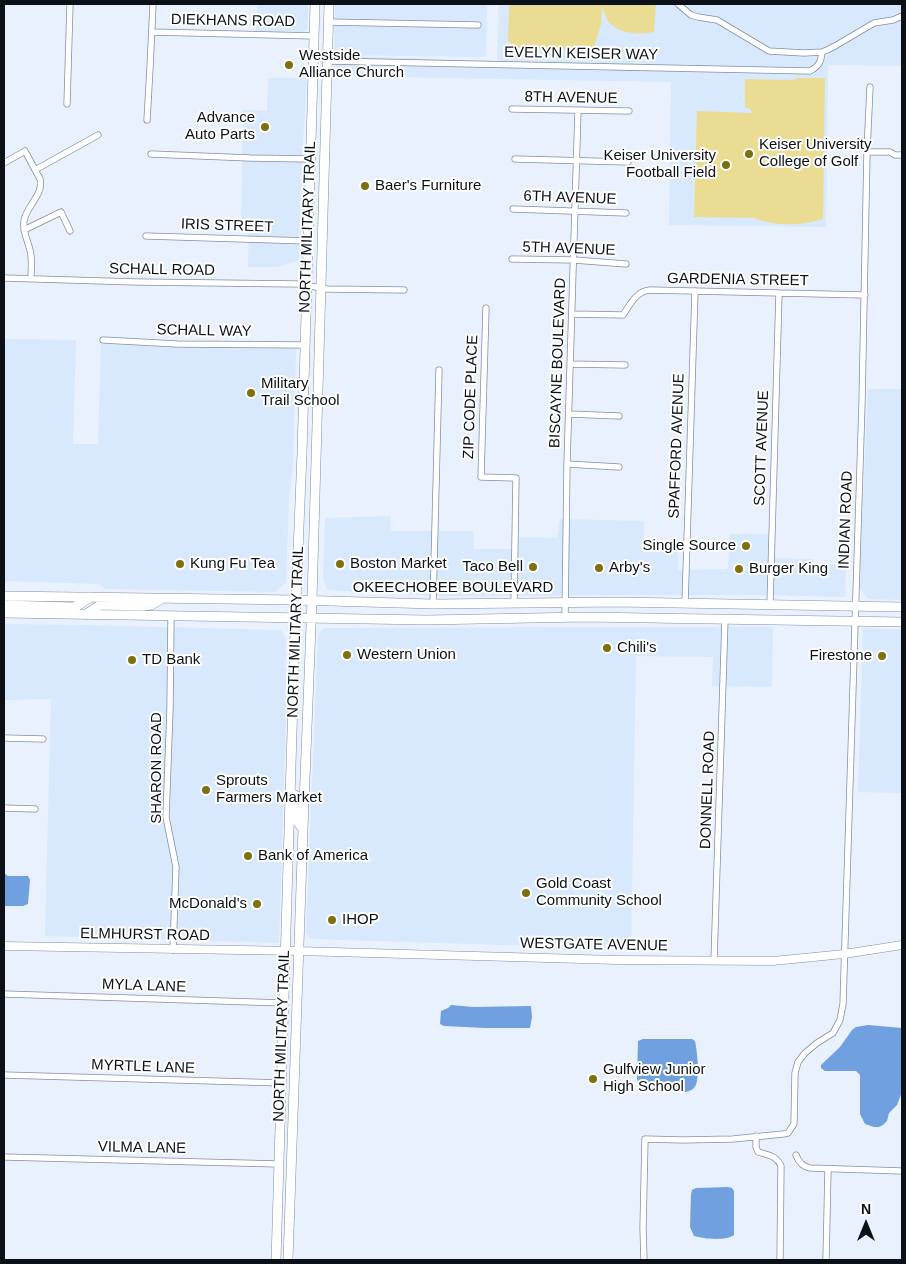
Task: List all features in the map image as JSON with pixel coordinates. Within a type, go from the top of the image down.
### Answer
[{"type":"main road","name":"NORTH MILITARY TRAIL","points":[[276,1260],[315,4]]},
{"type":"main road","name":"NORTH MILITARY TRAIL","points":[[288,1260],[302,829],[312,600],[329,4]]},
{"type":"main road","points":[[314,37],[327,57]]},
{"type":"main road","points":[[310,159],[324,175]]},
{"type":"main road","points":[[304,366],[311,370],[318,381]]},
{"type":"main road","name":"OKEECHOBEE BOULEVARD","points":[[4,596],[312,600],[433,604],[565,602],[902,607]]},
{"type":"main road","points":[[4,605],[73,607],[90,597]]},
{"type":"main road","points":[[86,615],[100,605],[143,606],[163,598]]},
{"type":"main road","name":"OKEECHOBEE BOULEVARD","points":[[4,613],[311,619],[428,620],[565,617],[902,622]]},
{"type":"main road","points":[[291,753],[296,769],[296,820],[302,829]]},
{"type":"main road","points":[[279,1146],[284,1159],[291,1165]]},
{"type":"main road","points":[[279,1164],[285,1168],[291,1178]]},
{"type":"street","points":[[67,104],[70,4]]},
{"type":"street","points":[[147,120],[153,4]]},
{"type":"street","points":[[678,4],[691,15],[717,20],[769,51],[804,53],[822,52],[836,46],[874,23],[894,20],[902,16]]},
{"type":"street","points":[[328,22],[478,26]]},
{"type":"street","name":"DIEKHANS ROAD","points":[[152,32],[314,37]]},
{"type":"street","name":"EVELYN KEISER WAY","points":[[327,57],[810,71],[817,67],[821,61],[822,52]]},
{"type":"street","name":"INDIAN ROAD","points":[[756,1136],[784,1134],[794,1124],[795,1073],[798,1062],[805,1053],[833,1032],[840,1020],[843,1004],[870,87]]},
{"type":"street","name":"8TH AVENUE","points":[[512,109],[629,112]]},
{"type":"street","name":"BISCAYNE BOULEVARD","points":[[565,617],[567,464],[578,110]]},
{"type":"street","points":[[35,170],[98,134]]},
{"type":"street","points":[[4,163],[25,152],[40,179],[39,193],[26,216],[24,224],[31,255],[31,279]]},
{"type":"street","points":[[867,152],[890,152],[902,155]]},
{"type":"street","points":[[151,154],[310,159]]},
{"type":"street","points":[[515,159],[628,162]]},
{"type":"street","name":"6TH AVENUE","points":[[513,209],[626,213]]},
{"type":"street","points":[[24,230],[61,212],[70,231]]},
{"type":"street","name":"IRIS STREET","points":[[146,236],[308,241]]},
{"type":"street","name":"5TH AVENUE","points":[[512,259],[574,260],[626,264]]},
{"type":"street","name":"SCHALL ROAD","points":[[4,278],[299,284],[327,289],[404,290]]},
{"type":"street","name":"GARDENIA STREET","points":[[572,314],[623,315],[635,298],[644,291],[865,295]]},
{"type":"street","name":"SPAFFORD AVENUE","points":[[685,603],[695,291]]},
{"type":"street","name":"SCOTT AVENUE","points":[[770,604],[779,293]]},
{"type":"street","name":"ZIP CODE PLACE","points":[[486,308],[482,477],[516,478],[514,603]]},
{"type":"street","name":"SCHALL WAY","points":[[102,340],[178,344],[304,345]]},
{"type":"street","points":[[570,364],[624,365]]},
{"type":"street","points":[[433,604],[439,370]]},
{"type":"street","points":[[569,414],[619,416]]},
{"type":"street","points":[[567,464],[619,466]]},
{"type":"street","name":"SHARON ROAD","points":[[171,616],[166,817],[176,866],[173,950]]},
{"type":"street","name":"DONNELL ROAD","points":[[714,961],[725,619]]},
{"type":"street","points":[[4,738],[43,739]]},
{"type":"street","points":[[4,808],[35,808]]},
{"type":"street","name":"WESTGATE AVENUE","points":[[285,951],[617,960],[773,961],[844,954],[902,945]]},
{"type":"street","name":"ELMHURST ROAD","points":[[4,946],[285,951]]},
{"type":"street","name":"MYLA LANE","points":[[4,994],[283,1003]]},
{"type":"street","name":"MYRTLE LANE","points":[[4,1076],[282,1083]]},
{"type":"street","points":[[644,1260],[645,1139],[684,1140],[756,1136],[758,1152],[779,1160],[782,1166],[780,1260]]},
{"type":"street","points":[[796,1156],[800,1163],[807,1167],[902,1171]]},
{"type":"street","name":"VILMA LANE","points":[[4,1157],[279,1164]]},
{"type":"street","points":[[826,1260],[828,1169]]},
{"type":"shaded area","points":[[257,4],[308,4],[308,27],[303,32],[256,31]]},
{"type":"shaded area","points":[[335,4],[487,4],[486,57],[334,55]]},
{"type":"shaded area","name":"Keiser University College of Golf","points":[[499,4],[902,4],[902,66],[828,65],[826,227],[669,225],[671,82],[335,76],[336,56],[497,61]]},
{"type":"shaded area","points":[[511,4],[656,4],[654,32],[635,33],[617,29],[606,18],[602,6],[601,24],[594,50],[515,48],[508,40],[509,7]]},
{"type":"shaded area","points":[[268,78],[307,78],[299,263],[293,262],[277,267],[248,267],[249,228],[241,228],[243,110],[267,111]]},
{"type":"shaded area","points":[[798,78],[825,78],[823,219],[789,224],[772,223],[755,219],[754,217],[694,217],[697,111],[753,113],[749,108],[745,108],[745,79],[793,80]]},
{"type":"shaded area","points":[[4,339],[76,340],[73,444],[98,444],[101,344],[296,348],[293,464],[289,497],[286,582],[275,592],[105,589],[99,584],[4,581]]},
{"type":"shaded area","points":[[868,389],[902,389],[902,600],[868,599],[859,587]]},
{"type":"shaded area","points":[[391,516],[390,531],[473,531],[474,549],[519,549],[519,537],[557,538],[560,519],[644,521],[644,548],[678,550],[678,570],[728,569],[730,534],[775,534],[774,558],[813,559],[813,564],[846,565],[845,597],[764,595],[441,596],[327,590],[323,578],[325,518]]},
{"type":"shaded area","points":[[4,624],[280,630],[284,634],[286,640],[286,720],[279,943],[45,936],[51,699],[4,700]]},
{"type":"shaded area","points":[[773,627],[772,687],[712,686],[713,657],[636,656],[631,949],[311,939],[306,932],[318,634],[324,628]]},
{"type":"shaded area","points":[[863,628],[902,630],[902,793],[858,792]]},
{"type":"water","points":[[4,873],[8,876],[28,876],[30,880],[28,904],[23,906],[4,906]]},
{"type":"water","points":[[451,1005],[473,1007],[531,1006],[530,1028],[444,1026],[440,1024],[441,1011]]},
{"type":"water","points":[[868,1025],[902,1028],[902,1092],[897,1105],[889,1113],[887,1121],[879,1127],[865,1124],[860,1114],[860,1075],[856,1071],[825,1071],[821,1068],[821,1065],[840,1047],[852,1030],[856,1027]]},
{"type":"water","points":[[643,1039],[692,1039],[695,1041],[698,1073],[694,1088],[683,1092],[655,1091],[640,1088],[637,1079],[638,1041]]},
{"type":"water","points":[[728,1187],[734,1191],[734,1235],[720,1239],[694,1236],[690,1227],[692,1190],[696,1188]]},
{"type":"place","name":"Westside Alliance Church","points":[[289,65]]},
{"type":"place","name":"Advance Auto Parts","points":[[265,127]]},
{"type":"place","name":"Keiser University College of Golf","points":[[749,154]]},
{"type":"place","name":"Keiser University Football Field","points":[[726,165]]},
{"type":"place","name":"Baer's Furniture","points":[[365,186]]},
{"type":"place","name":"Military Trail School","points":[[251,393]]},
{"type":"place","name":"Single Source","points":[[746,546]]},
{"type":"place","name":"Kung Fu Tea","points":[[180,564]]},
{"type":"place","name":"Boston Market","points":[[340,564]]},
{"type":"place","name":"Taco Bell","points":[[533,567]]},
{"type":"place","name":"Arby's","points":[[599,568]]},
{"type":"place","name":"Burger King","points":[[739,569]]},
{"type":"place","name":"Chili's","points":[[607,648]]},
{"type":"place","name":"Western Union","points":[[347,655]]},
{"type":"place","name":"Firestone","points":[[882,656]]},
{"type":"place","name":"TD Bank","points":[[132,660]]},
{"type":"place","name":"Sprouts Farmers Market","points":[[206,790]]},
{"type":"place","name":"Bank of America","points":[[248,856]]},
{"type":"place","name":"Gold Coast Community School","points":[[526,893]]},
{"type":"place","name":"McDonald's","points":[[257,904]]},
{"type":"place","name":"IHOP","points":[[332,920]]},
{"type":"place","name":"Gulfview Junior High School","points":[[593,1079]]}]
